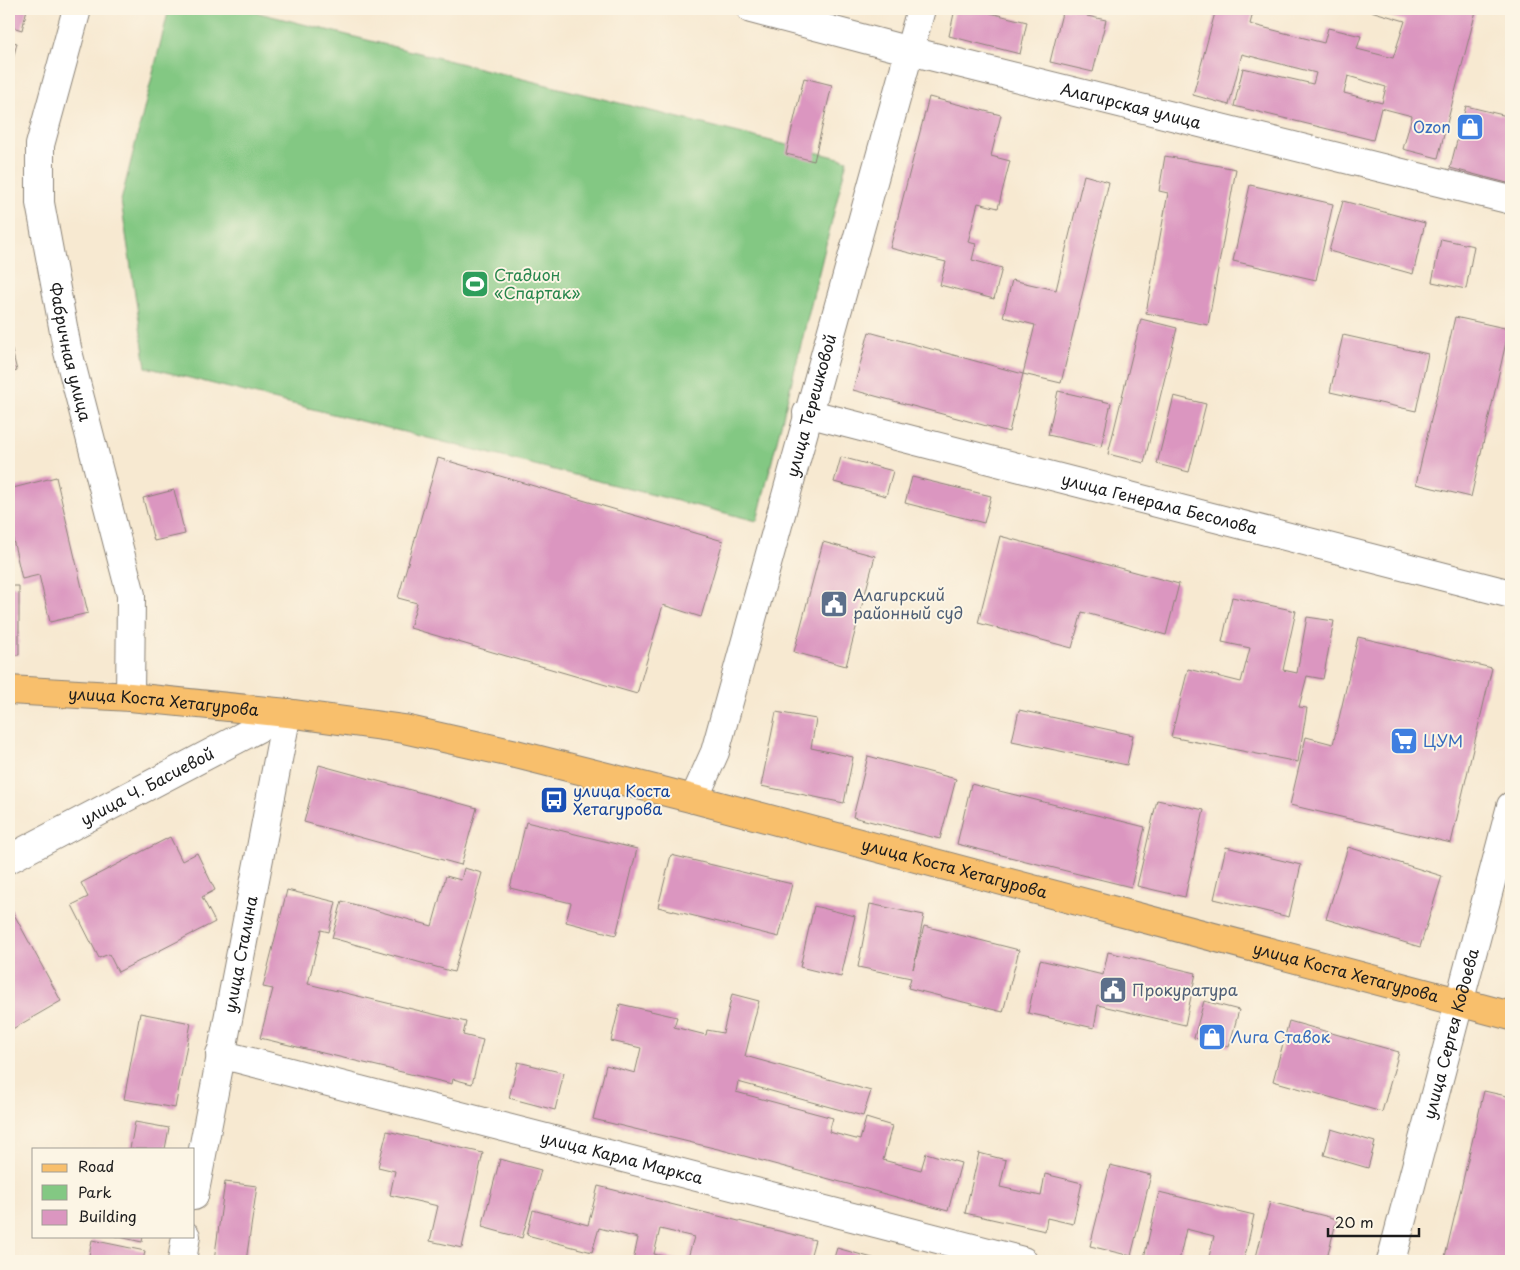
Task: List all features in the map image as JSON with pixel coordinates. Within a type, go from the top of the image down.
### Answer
[{"type":"main road","name":"улица Коста Хетагурова","points":[[9,690],[130,697],[287,713],[404,729],[516,754],[694,798],[1511,1016]]},
{"type":"street","name":"Фабричная улица","points":[[77,9],[40,145],[40,203],[67,348],[131,595],[130,697]]},
{"type":"street","name":"Алагирская улица","points":[[751,9],[910,51],[1511,200]]},
{"type":"street","name":"улица Терешковой","points":[[694,798],[715,752],[807,413],[921,9]]},
{"type":"street","name":"улица Генерала Бесолова","points":[[807,413],[1511,594]]},
{"type":"street","name":"улица Ч. Басиевой","points":[[9,860],[287,713]]},
{"type":"street","name":"улица Сталина","points":[[195,1191],[287,713]]},
{"type":"street","name":"улица Сергея Кодоева","points":[[1391,1261],[1511,806]]},
{"type":"street","name":"улица Карла Маркса","points":[[220,1054],[1023,1261]]},
{"type":"street","points":[[182,1261],[186,1238]]},
{"type":"green space","name":"Стадион «Спартак»","points":[[169,9],[243,9],[847,160],[757,521],[146,367],[121,201]]},
{"type":"building","points":[[9,9],[27,9],[22,30],[9,26]]},
{"type":"building","points":[[955,9],[974,9],[1027,22],[1020,54],[949,36]]},
{"type":"building","points":[[1063,9],[1089,9],[1087,16],[1106,20],[1093,72],[1050,62]]},
{"type":"building","points":[[1216,9],[1254,9],[1250,24],[1324,43],[1328,28],[1361,36],[1357,49],[1393,58],[1405,21],[1364,9],[1469,9],[1476,11],[1438,158],[1403,149],[1412,116],[1381,108],[1373,140],[1234,106],[1243,68],[1313,84],[1316,73],[1242,54],[1229,105],[1193,95]],"holes":[[[1348,76],[1386,87],[1382,103],[1344,93]]]},
{"type":"building","points":[[9,41],[17,43],[9,75]]},
{"type":"building","points":[[804,78],[832,85],[814,161],[786,154]]},
{"type":"building","points":[[929,97],[1001,115],[991,156],[1010,161],[998,208],[978,203],[968,242],[976,244],[972,260],[1002,268],[994,299],[940,285],[946,262],[890,248]]},
{"type":"building","points":[[1466,106],[1511,117],[1511,184],[1450,168]]},
{"type":"building","points":[[1165,156],[1236,169],[1208,325],[1146,313],[1168,193],[1159,191]]},
{"type":"building","points":[[1084,175],[1109,182],[1061,383],[1023,374],[1035,325],[1003,317],[1012,280],[1056,290]]},
{"type":"building","points":[[1250,185],[1333,204],[1316,280],[1233,261]]},
{"type":"building","points":[[1343,201],[1425,223],[1413,274],[1329,251]]},
{"type":"building","points":[[1441,239],[1474,246],[1466,289],[1432,282]]},
{"type":"building","points":[[1455,317],[1509,329],[1471,497],[1416,484]]},
{"type":"building","points":[[1141,319],[1177,328],[1144,463],[1108,454]]},
{"type":"building","points":[[869,332],[1023,374],[1009,432],[853,390]]},
{"type":"building","points":[[1343,335],[1428,354],[1416,411],[1330,392]]},
{"type":"building","points":[[9,338],[17,371],[9,373]]},
{"type":"building","points":[[1058,391],[1111,403],[1101,447],[1048,435]]},
{"type":"building","points":[[1174,396],[1206,404],[1189,472],[1157,464]]},
{"type":"building","points":[[841,457],[893,471],[886,496],[834,482]]},
{"type":"building","points":[[438,458],[723,541],[701,617],[663,605],[637,694],[410,628],[417,603],[398,598]]},
{"type":"building","points":[[56,477],[88,613],[50,622],[39,575],[22,579],[9,522],[9,489]]},
{"type":"building","points":[[912,477],[991,496],[984,523],[905,503]]},
{"type":"building","points":[[174,490],[185,534],[154,541],[143,498]]},
{"type":"building","points":[[1000,536],[1179,584],[1166,635],[1082,612],[1072,648],[978,623]]},
{"type":"building","name":"Алагирский районный суд","points":[[823,542],[875,556],[846,666],[794,652]]},
{"type":"building","points":[[9,586],[19,586],[19,655],[9,655]]},
{"type":"building","points":[[1232,597],[1296,611],[1283,670],[1297,673],[1307,617],[1334,621],[1323,679],[1307,676],[1299,707],[1307,708],[1298,762],[1171,737],[1188,669],[1241,682],[1250,648],[1222,642]]},
{"type":"building","name":"ЦУМ","points":[[1358,637],[1492,668],[1451,843],[1290,805],[1306,737],[1333,744]]},
{"type":"building","points":[[1019,710],[1133,735],[1127,765],[1012,741]]},
{"type":"building","points":[[776,712],[816,719],[811,748],[853,757],[844,803],[761,786]]},
{"type":"building","points":[[868,756],[956,779],[940,839],[853,817]]},
{"type":"building","points":[[319,765],[477,808],[461,865],[304,822]]},
{"type":"building","points":[[971,784],[1145,827],[1131,887],[957,844]]},
{"type":"building","points":[[1157,800],[1204,810],[1185,897],[1137,886]]},
{"type":"building","points":[[526,822],[637,849],[616,935],[566,922],[571,903],[510,888]]},
{"type":"building","points":[[170,837],[182,861],[197,853],[215,890],[202,897],[215,922],[118,972],[109,954],[99,958],[72,905],[88,897],[81,883]]},
{"type":"building","points":[[1226,847],[1301,865],[1289,917],[1214,899]]},
{"type":"building","points":[[1348,847],[1442,876],[1420,947],[1326,919]]},
{"type":"building","points":[[671,855],[792,884],[779,937],[658,907]]},
{"type":"building","points":[[464,868],[482,873],[454,972],[332,938],[342,901],[432,926],[446,876],[461,880]]},
{"type":"building","points":[[287,890],[336,902],[329,932],[321,930],[308,984],[466,1022],[463,1035],[483,1040],[472,1084],[453,1079],[452,1084],[260,1038],[273,989],[263,987]]},
{"type":"building","points":[[870,904],[924,915],[913,969],[924,926],[1019,950],[1003,1012],[908,988],[911,978],[858,967]]},
{"type":"building","points":[[9,905],[61,1001],[9,1031]]},
{"type":"building","points":[[814,906],[855,916],[841,977],[800,967]]},
{"type":"building","name":"Прокуратура","points":[[1108,952],[1196,973],[1185,1025],[1098,1005],[1094,1028],[1028,1013],[1040,960],[1103,975]]},
{"type":"building","points":[[732,994],[759,1001],[745,1056],[871,1091],[863,1116],[738,1082],[736,1092],[833,1118],[829,1132],[860,1140],[866,1118],[892,1126],[883,1160],[921,1170],[926,1153],[961,1163],[948,1211],[722,1150],[593,1119],[606,1065],[635,1073],[641,1048],[611,1041],[620,1004],[677,1017],[674,1027],[706,1035],[707,1030],[723,1033]]},
{"type":"building","points":[[1204,1001],[1239,1010],[1229,1047],[1194,1038]]},
{"type":"building","points":[[140,1013],[191,1023],[175,1108],[124,1099]]},
{"type":"building","points":[[1289,1021],[1399,1052],[1382,1112],[1273,1081]]},
{"type":"building","points":[[518,1062],[564,1073],[555,1110],[509,1098]]},
{"type":"building","points":[[1484,1091],[1511,1097],[1510,1261],[1444,1261]]},
{"type":"building","points":[[135,1122],[169,1128],[165,1148],[130,1148]]},
{"type":"building","points":[[1331,1129],[1375,1142],[1368,1168],[1324,1155]]},
{"type":"building","points":[[387,1131],[483,1153],[462,1248],[430,1241],[438,1206],[390,1195],[395,1171],[378,1167]]},
{"type":"building","points":[[979,1153],[1006,1160],[1000,1187],[1041,1196],[1045,1174],[1082,1183],[1073,1224],[1047,1218],[1045,1231],[965,1213]]},
{"type":"building","points":[[500,1159],[541,1170],[522,1238],[482,1227]]},
{"type":"building","points":[[1110,1165],[1151,1175],[1131,1256],[1090,1246]]},
{"type":"building","points":[[225,1182],[257,1186],[246,1261],[214,1261]]},
{"type":"building","points":[[598,1186],[815,1240],[809,1261],[687,1261],[694,1237],[660,1229],[654,1254],[682,1261],[633,1261],[638,1238],[599,1228],[592,1252],[527,1235],[533,1210],[588,1225]]},
{"type":"building","points":[[1159,1192],[1254,1215],[1244,1261],[1208,1261],[1214,1236],[1186,1229],[1179,1261],[1157,1261],[1144,1258]]},
{"type":"building","points":[[1270,1202],[1337,1219],[1326,1261],[1255,1261]]},
{"type":"building","points":[[124,1238],[143,1238],[142,1242]]},
{"type":"building","points":[[92,1240],[145,1251],[143,1261],[88,1261]]},
{"type":"building","points":[[837,1248],[883,1261],[833,1261]]},
{"type":"place","name":"Ozon","points":[[1470,127]]},
{"type":"place","name":"Стадион «Спартак»","points":[[475,284]]},
{"type":"place","name":"Алагирский районный суд","points":[[834,604]]},
{"type":"place","name":"ЦУМ","points":[[1404,741]]},
{"type":"place","name":"улица Коста Хетагурова","points":[[554,800]]},
{"type":"place","name":"Прокуратура","points":[[1113,990]]},
{"type":"place","name":"Лига Ставок","points":[[1212,1037]]}]
